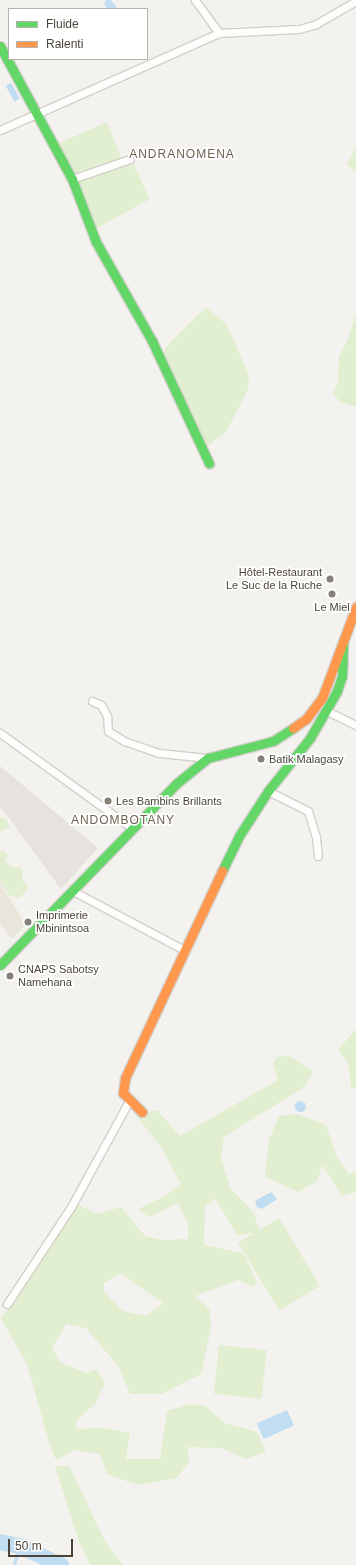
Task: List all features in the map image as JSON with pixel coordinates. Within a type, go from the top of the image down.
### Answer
[{"type":"street","points":[[195,0],[219,34]]},
{"type":"street","points":[[0,130],[219,34],[299,30],[316,24],[356,1]]},
{"type":"street","points":[[0,46],[72,179],[96,242],[152,341],[209,462]]},
{"type":"street","points":[[72,179],[130,159]]},
{"type":"street","points":[[92,701],[101,705],[107,716],[108,731],[124,741],[160,753],[208,758],[273,741],[306,719],[322,698],[356,607]]},
{"type":"street","points":[[142,1112],[129,1101],[123,1093],[125,1078],[239,836],[268,791],[310,738],[327,711],[342,676],[343,641]]},
{"type":"street","points":[[327,711],[356,725]]},
{"type":"street","points":[[0,732],[132,828]]},
{"type":"street","points":[[0,965],[177,783],[208,758]]},
{"type":"street","points":[[268,791],[308,811],[318,856]]},
{"type":"street","points":[[72,890],[186,951]]},
{"type":"street","points":[[7,1304],[71,1207],[129,1101]]},
{"type":"shaded area","points":[[0,766],[98,848],[61,889],[0,806]]},
{"type":"shaded area","points":[[0,883],[26,925],[12,939],[0,923]]},
{"type":"green space","points":[[107,122],[124,165],[133,163],[150,199],[97,228],[59,143]]},
{"type":"green space","points":[[356,147],[356,172],[347,164]]},
{"type":"green space","points":[[206,307],[227,325],[249,375],[248,390],[226,432],[202,450],[163,356],[166,347]]},
{"type":"green space","points":[[356,314],[356,407],[340,402],[333,393],[338,382],[339,356],[348,339]]},
{"type":"green space","points":[[0,817],[7,820],[10,827],[0,832]]},
{"type":"green space","points":[[0,851],[5,852],[8,856],[5,861],[11,867],[19,867],[23,871],[22,878],[28,888],[20,898],[10,896],[0,882]]},
{"type":"green space","points":[[356,1029],[356,1089],[351,1087],[348,1063],[338,1050]]},
{"type":"green space","points":[[288,1055],[313,1071],[306,1086],[224,1137],[221,1158],[230,1188],[254,1213],[259,1230],[279,1218],[320,1286],[279,1310],[238,1243],[254,1233],[237,1235],[215,1198],[205,1207],[204,1245],[243,1253],[257,1282],[253,1287],[238,1280],[195,1296],[210,1310],[211,1328],[201,1374],[162,1394],[130,1394],[119,1367],[86,1328],[66,1324],[52,1348],[60,1362],[87,1373],[97,1369],[105,1383],[95,1404],[77,1420],[76,1429],[104,1428],[130,1433],[126,1459],[160,1459],[167,1411],[190,1404],[205,1406],[225,1423],[257,1432],[266,1452],[246,1459],[221,1448],[187,1447],[189,1462],[177,1478],[138,1485],[107,1474],[100,1454],[75,1450],[56,1460],[49,1443],[27,1364],[1,1319],[77,1204],[97,1214],[121,1207],[145,1236],[161,1240],[188,1239],[188,1224],[178,1203],[149,1217],[138,1209],[165,1196],[181,1184],[161,1147],[136,1115],[157,1110],[180,1136],[278,1080],[273,1063],[277,1057]],"holes":[[[121,1273],[163,1303],[146,1316],[123,1311],[104,1292],[104,1283]]]},
{"type":"green space","points":[[297,1114],[326,1125],[337,1157],[349,1174],[356,1171],[356,1192],[342,1196],[322,1165],[317,1181],[299,1192],[265,1177],[269,1139],[279,1116]]},
{"type":"green space","points":[[219,1345],[267,1350],[262,1399],[214,1394]]},
{"type":"green space","points":[[55,1466],[69,1466],[105,1541],[123,1565],[90,1565],[79,1542]]},
{"type":"water","points":[[106,0],[111,0],[117,8],[107,8],[104,4]]},
{"type":"water","points":[[11,83],[20,99],[14,102],[6,86]]},
{"type":"water","points":[[300,1100],[304,1102],[306,1106],[304,1110],[300,1112],[296,1110],[294,1106],[296,1102]]},
{"type":"water","points":[[271,1192],[277,1199],[262,1209],[257,1207],[255,1201]]},
{"type":"water","points":[[287,1410],[294,1426],[264,1439],[257,1423]]},
{"type":"waterway","points":[[0,1542],[19,1546],[61,1565]]},
{"type":"waterway","points":[[14,1565],[19,1546]]},
{"type":"traffic: fast","points":[[0,46],[72,179],[96,242],[152,341],[209,463]]},
{"type":"traffic: fast","points":[[222,871],[239,836],[268,791],[310,738],[337,691],[342,676],[343,641]]},
{"type":"traffic: fast","points":[[0,965],[177,783],[208,758],[273,741],[293,728]]},
{"type":"traffic: slow","points":[[293,728],[306,719],[322,698],[356,607]]},
{"type":"traffic: slow","points":[[142,1112],[123,1093],[125,1078],[222,871]]},
{"type":"place","name":"Hôtel-Restaurant Le Suc de la Ruche","points":[[330,579]]},
{"type":"place","name":"Le Miel","points":[[332,594]]},
{"type":"place","name":"Batik Malagasy","points":[[261,759]]},
{"type":"place","name":"Les Bambins Brillants","points":[[108,801]]},
{"type":"place","name":"Imprimerie Mbinintsoa","points":[[28,922]]},
{"type":"place","name":"CNAPS Sabotsy Namehana","points":[[10,976]]},
{"type":"district","name":"ANDRANOMENA","points":[[182,155]]},
{"type":"district","name":"ANDOMBOTANY","points":[[123,821]]}]
